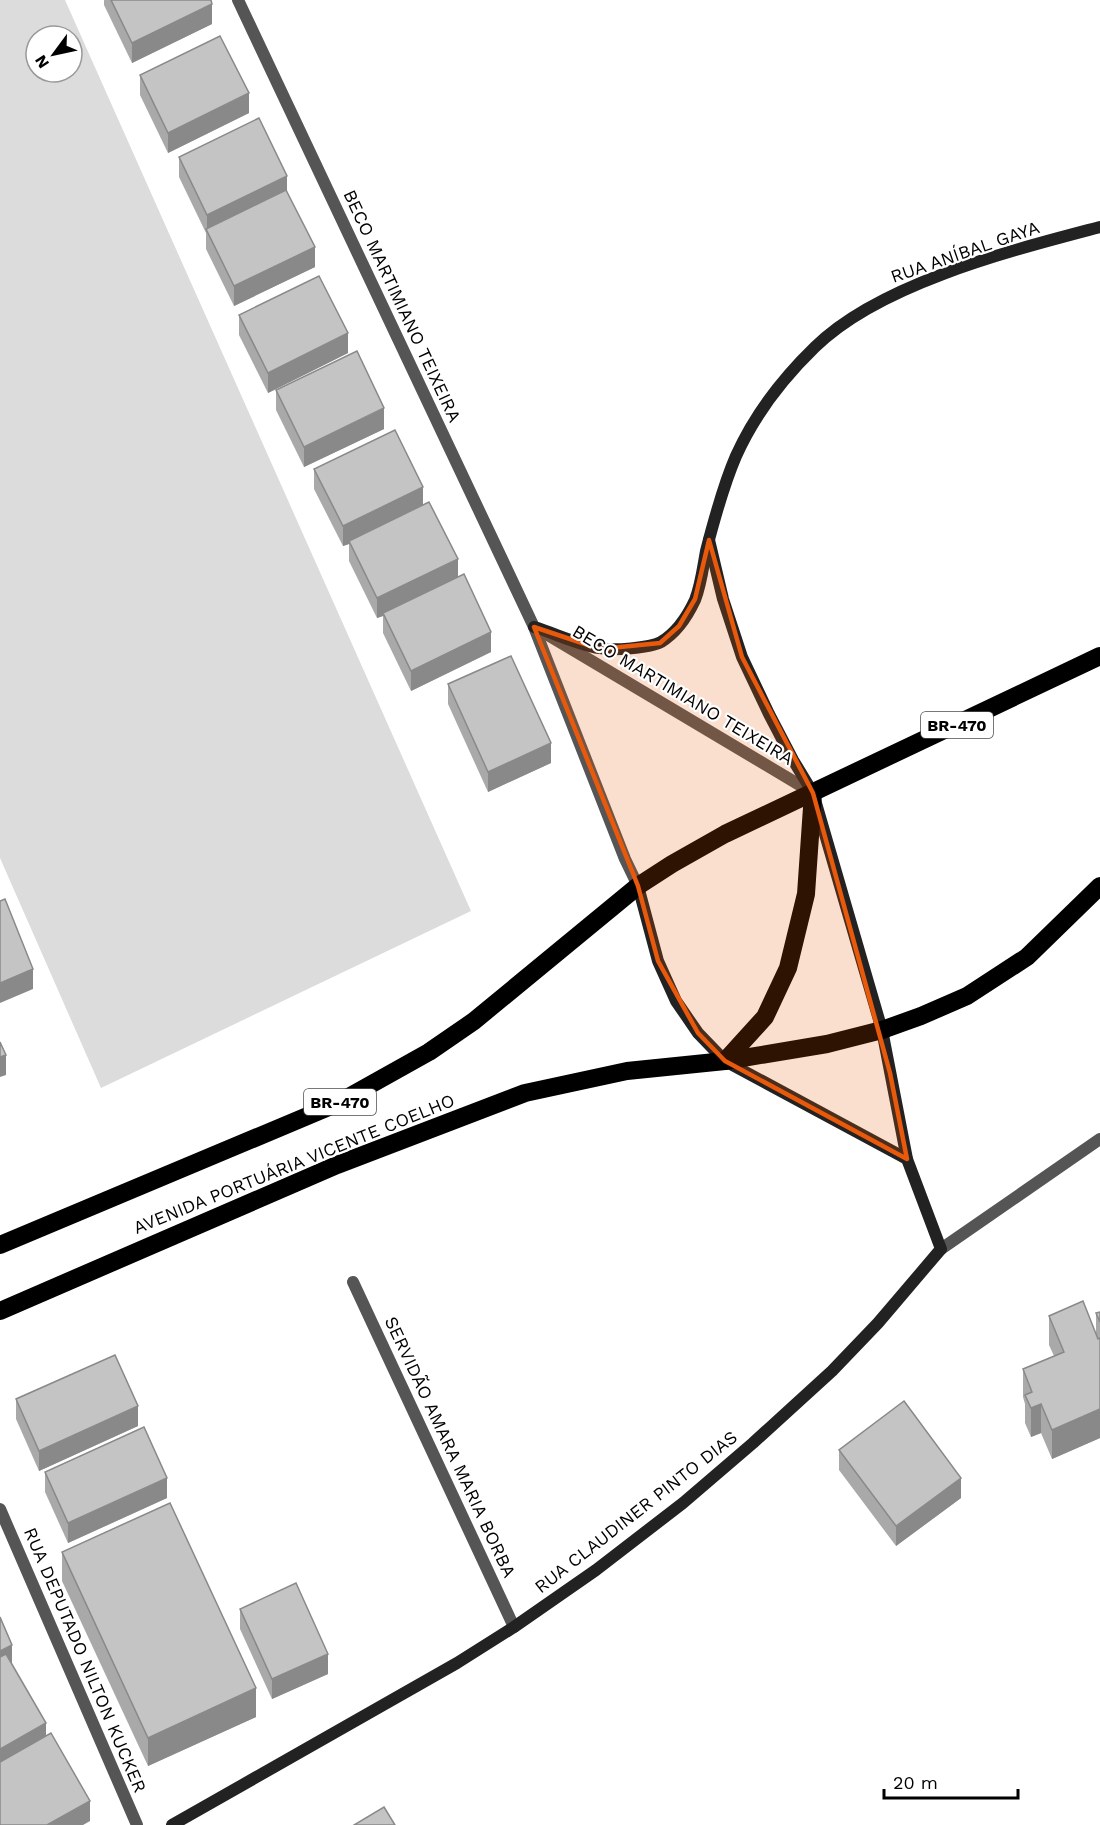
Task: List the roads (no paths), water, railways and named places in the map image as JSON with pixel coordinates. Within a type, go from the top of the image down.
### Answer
[{"type":"highway","name":"AVENIDA PORTUÁRIA VICENTE COELHO","points":[[0,1245],[347,1099],[429,1052],[474,1021],[638,886],[672,864],[724,834],[1100,656]]},
{"type":"highway","points":[[725,1061],[765,1017],[788,968],[806,894],[813,793]]},
{"type":"highway","name":"AVENIDA PORTUÁRIA VICENTE COELHO","points":[[0,1311],[337,1165],[525,1093],[627,1071],[725,1061],[827,1044],[882,1030],[967,996],[1027,957],[1100,886]]},
{"type":"main road","name":"RUA ANÍBAL GAYA","points":[[534,627],[600,649],[640,648],[660,643],[679,627],[695,600],[709,540],[727,480],[747,435],[788,375],[816,345],[848,320],[926,281],[973,264],[1100,227]]},
{"type":"main road","points":[[709,540],[723,599],[742,657],[793,760],[813,793],[882,1030],[907,1160],[941,1249]]},
{"type":"main road","points":[[638,886],[658,961],[676,1001],[698,1033],[725,1061],[907,1160]]},
{"type":"main road","name":"RUA CLAUDINER PINTO DIAS","points":[[172,1825],[457,1663],[596,1570],[682,1503],[753,1443],[832,1371],[871,1331],[941,1249]]},
{"type":"street","name":"BECO MARTIMIANO TEIXEIRA","points":[[238,0],[534,627],[625,859],[638,886]]},
{"type":"street","name":"BECO MARTIMIANO TEIXEIRA","points":[[534,627],[813,793]]},
{"type":"street","name":"RUA CLAUDINER PINTO DIAS","points":[[941,1249],[1100,1139]]},
{"type":"street","name":"SERVIDÃO AMARA MARIA BORBA","points":[[353,1282],[514,1627]]},
{"type":"street","name":"RUA DEPUTADO NILTON KUCKER","points":[[0,1509],[137,1825]]}]
